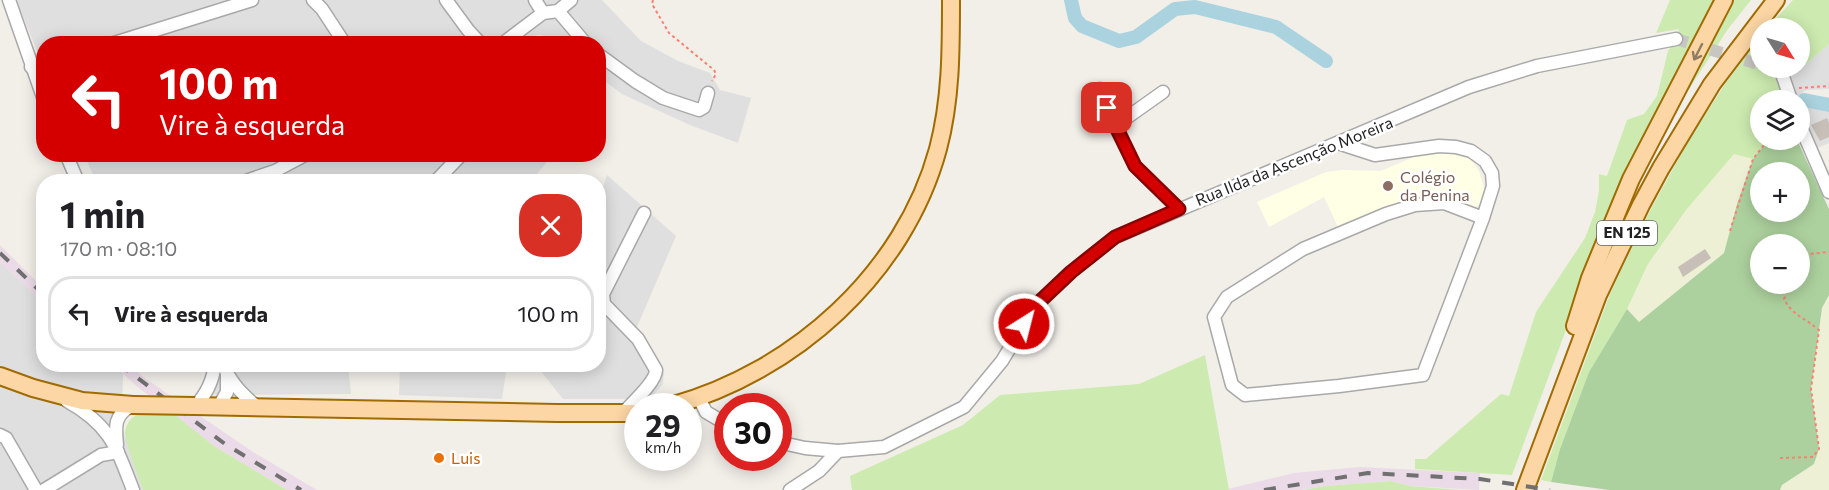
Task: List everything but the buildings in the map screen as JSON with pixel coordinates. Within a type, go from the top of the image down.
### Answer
[{"type":"main road","points":[[702,397],[734,384],[775,361],[814,332],[855,296],[885,260],[908,225],[938,150],[948,99],[951,0]]},
{"type":"main road","points":[[1575,326],[1590,278],[1617,211],[1724,0]]},
{"type":"main road","name":"EN 125","points":[[1514,490],[1575,326],[1603,260],[1654,159],[1689,100],[1763,0]]},
{"type":"main road","name":"EN 125","points":[[1525,490],[1594,306],[1621,245],[1661,168],[1712,84],[1776,0]]},
{"type":"main road","name":"EN 125","points":[[1736,52],[1783,0]]},
{"type":"main road","points":[[0,376],[94,410],[133,405],[624,413]]},
{"type":"street","points":[[9,0],[36,63]]},
{"type":"street","points":[[137,36],[252,0]]},
{"type":"street","points":[[313,0],[322,9],[340,36]]},
{"type":"street","points":[[446,0],[474,36]]},
{"type":"street","points":[[535,0],[543,12]]},
{"type":"street","points":[[512,36],[543,12],[558,11],[571,0]]},
{"type":"street","points":[[558,11],[578,36]]},
{"type":"street","name":"Rua Ilda da Ascenção Moreira","points":[[792,445],[838,451],[884,447],[964,406],[1002,361],[1035,306],[1071,272],[1115,237],[1469,87],[1537,66],[1676,39]]},
{"type":"street","points":[[606,60],[663,98],[702,110],[708,93]]},
{"type":"street","points":[[1100,89],[1135,166],[1179,209]]},
{"type":"street","points":[[1115,126],[1163,92]]},
{"type":"street","points":[[1338,143],[1375,156],[1439,146],[1471,151],[1485,161],[1492,173],[1493,186],[1483,218],[1423,375],[1245,395],[1232,385],[1214,317],[1227,297],[1303,249],[1386,214],[1415,205],[1444,203],[1483,218]]},
{"type":"street","points":[[1810,148],[1829,192]]},
{"type":"street","points":[[266,174],[292,162]]},
{"type":"street","points":[[443,174],[454,162]]},
{"type":"street","points":[[606,288],[644,213]]},
{"type":"street","points":[[606,306],[638,339],[656,370],[652,383],[641,393]]},
{"type":"street","points":[[195,406],[203,398],[213,372]]},
{"type":"street","points":[[214,372],[219,406]]},
{"type":"street","points":[[219,406],[226,392],[225,372]]},
{"type":"street","points":[[227,372],[239,391],[256,406]]},
{"type":"street","points":[[702,404],[706,412],[714,417]]},
{"type":"street","points":[[118,452],[116,421],[124,410],[133,405]]},
{"type":"street","points":[[94,410],[106,411],[116,434]]},
{"type":"street","points":[[94,410],[110,435],[133,490]]},
{"type":"street","points":[[0,435],[6,438],[36,490]]},
{"type":"street","points":[[790,490],[819,471],[838,451]]},
{"type":"street","points":[[44,490],[102,455],[118,452]]},
{"type":"path","points":[[653,0],[652,4],[669,33],[714,70],[716,74],[708,93]]},
{"type":"path","points":[[1810,90],[1829,86]]},
{"type":"path","points":[[1730,231],[1753,159],[1760,150]]},
{"type":"path","points":[[1810,254],[1829,252]]},
{"type":"path","points":[[1780,458],[1813,457],[1819,449],[1811,389],[1819,330],[1804,317],[1791,311],[1784,299],[1786,294]]},
{"type":"shaded area","points":[[16,0],[602,0],[641,41],[678,61],[710,73],[720,90],[751,98],[738,143],[690,125],[622,94],[606,82],[606,36],[36,36],[36,48]]},
{"type":"shaded area","points":[[1829,44],[1829,89],[1781,90],[1778,78],[1810,78],[1810,61]]},
{"type":"shaded area","points":[[1810,101],[1829,105],[1829,143],[1810,151]]},
{"type":"shaded area","name":"Colégio da Penina","points":[[1447,152],[1459,153],[1467,157],[1479,171],[1485,191],[1483,201],[1479,205],[1466,206],[1444,194],[1430,193],[1339,229],[1324,197],[1269,227],[1257,202],[1326,172],[1381,171],[1416,156]]},
{"type":"shaded area","points":[[1734,153],[1753,159],[1750,162],[1737,204],[1724,253],[1639,322],[1627,309],[1648,264],[1686,210]]},
{"type":"shaded area","points":[[87,162],[547,162],[537,174],[93,174]]},
{"type":"shaded area","points":[[607,175],[676,236],[637,327],[664,371],[663,384],[655,393],[624,393],[624,399],[563,399],[542,372],[606,372]]},
{"type":"shaded area","points":[[0,245],[36,281],[36,295],[0,262]]},
{"type":"shaded area","points":[[0,262],[36,295],[36,372],[121,372],[123,374],[122,427],[143,490],[0,490]]},
{"type":"shaded area","points":[[1829,295],[1829,490],[1780,490],[1782,485],[1814,464],[1819,449],[1811,389],[1822,308]]},
{"type":"shaded area","points":[[121,372],[138,372],[253,452],[317,490],[287,490],[214,446]]},
{"type":"shaded area","points":[[208,372],[349,372],[351,394],[199,395],[205,388]]},
{"type":"shaded area","points":[[400,372],[506,372],[502,399],[399,395]]},
{"type":"shaded area","points":[[1360,467],[1480,473],[1479,490],[1410,486],[1391,481],[1301,490],[1224,490],[1294,473]]},
{"type":"green space","points":[[1670,0],[1717,0],[1614,201],[1512,475],[1415,469],[1415,459],[1426,459],[1501,394],[1509,396],[1536,312],[1585,238],[1595,212],[1599,174],[1607,176],[1627,120],[1644,114],[1657,96],[1668,51],[1679,29],[1656,33]]},
{"type":"green space","points":[[1732,0],[1751,0],[1728,29],[1671,117]]},
{"type":"green space","points":[[1793,0],[1829,0],[1829,44],[1810,61],[1810,18],[1776,18]]},
{"type":"green space","points":[[1750,51],[1750,78],[1778,78],[1777,81],[1782,90],[1750,90],[1750,150],[1760,150],[1753,159],[1734,154],[1686,210],[1648,264],[1627,309],[1589,372],[1560,449],[1551,482],[1541,480],[1610,294],[1646,218],[1689,140],[1725,84]]},
{"type":"green space","points":[[1760,150],[1802,150],[1807,162],[1752,162]]},
{"type":"green space","points":[[1750,167],[1750,222],[1810,222],[1810,168],[1829,209],[1829,295],[1822,308],[1811,389],[1819,449],[1814,464],[1782,485],[1780,490],[1609,490],[1551,482],[1560,449],[1589,372],[1627,309],[1639,322],[1724,253],[1737,204]]},
{"type":"green space","points":[[1205,355],[1229,490],[852,490],[850,476],[963,425],[1000,395],[1139,384]]},
{"type":"green space","points":[[143,411],[170,411],[214,446],[287,490],[143,490],[129,451],[125,431],[131,419]]},
{"type":"green space","points":[[1391,481],[1410,486],[1460,490],[1303,490],[1325,486]]},
{"type":"waterway","points":[[1071,0],[1075,18],[1082,26],[1119,41],[1136,37],[1175,9],[1195,7],[1276,27],[1326,61]]},
{"type":"waterway","points":[[1810,101],[1829,105]]},
{"type":"tunnel","points":[[1676,39],[1750,62]]},
{"type":"railway","points":[[0,253],[36,287]]},
{"type":"railway","points":[[130,372],[225,444],[301,490]]},
{"type":"railway","points":[[1264,490],[1368,473],[1480,479],[1550,490]]},
{"type":"place","name":"Colégio da Penina","points":[[1388,186]]},
{"type":"place","name":"Luis","points":[[439,458]]},
{"type":"route","points":[[1024,324],[1035,306],[1071,272],[1115,237],[1179,209],[1135,166],[1107,108]]}]
